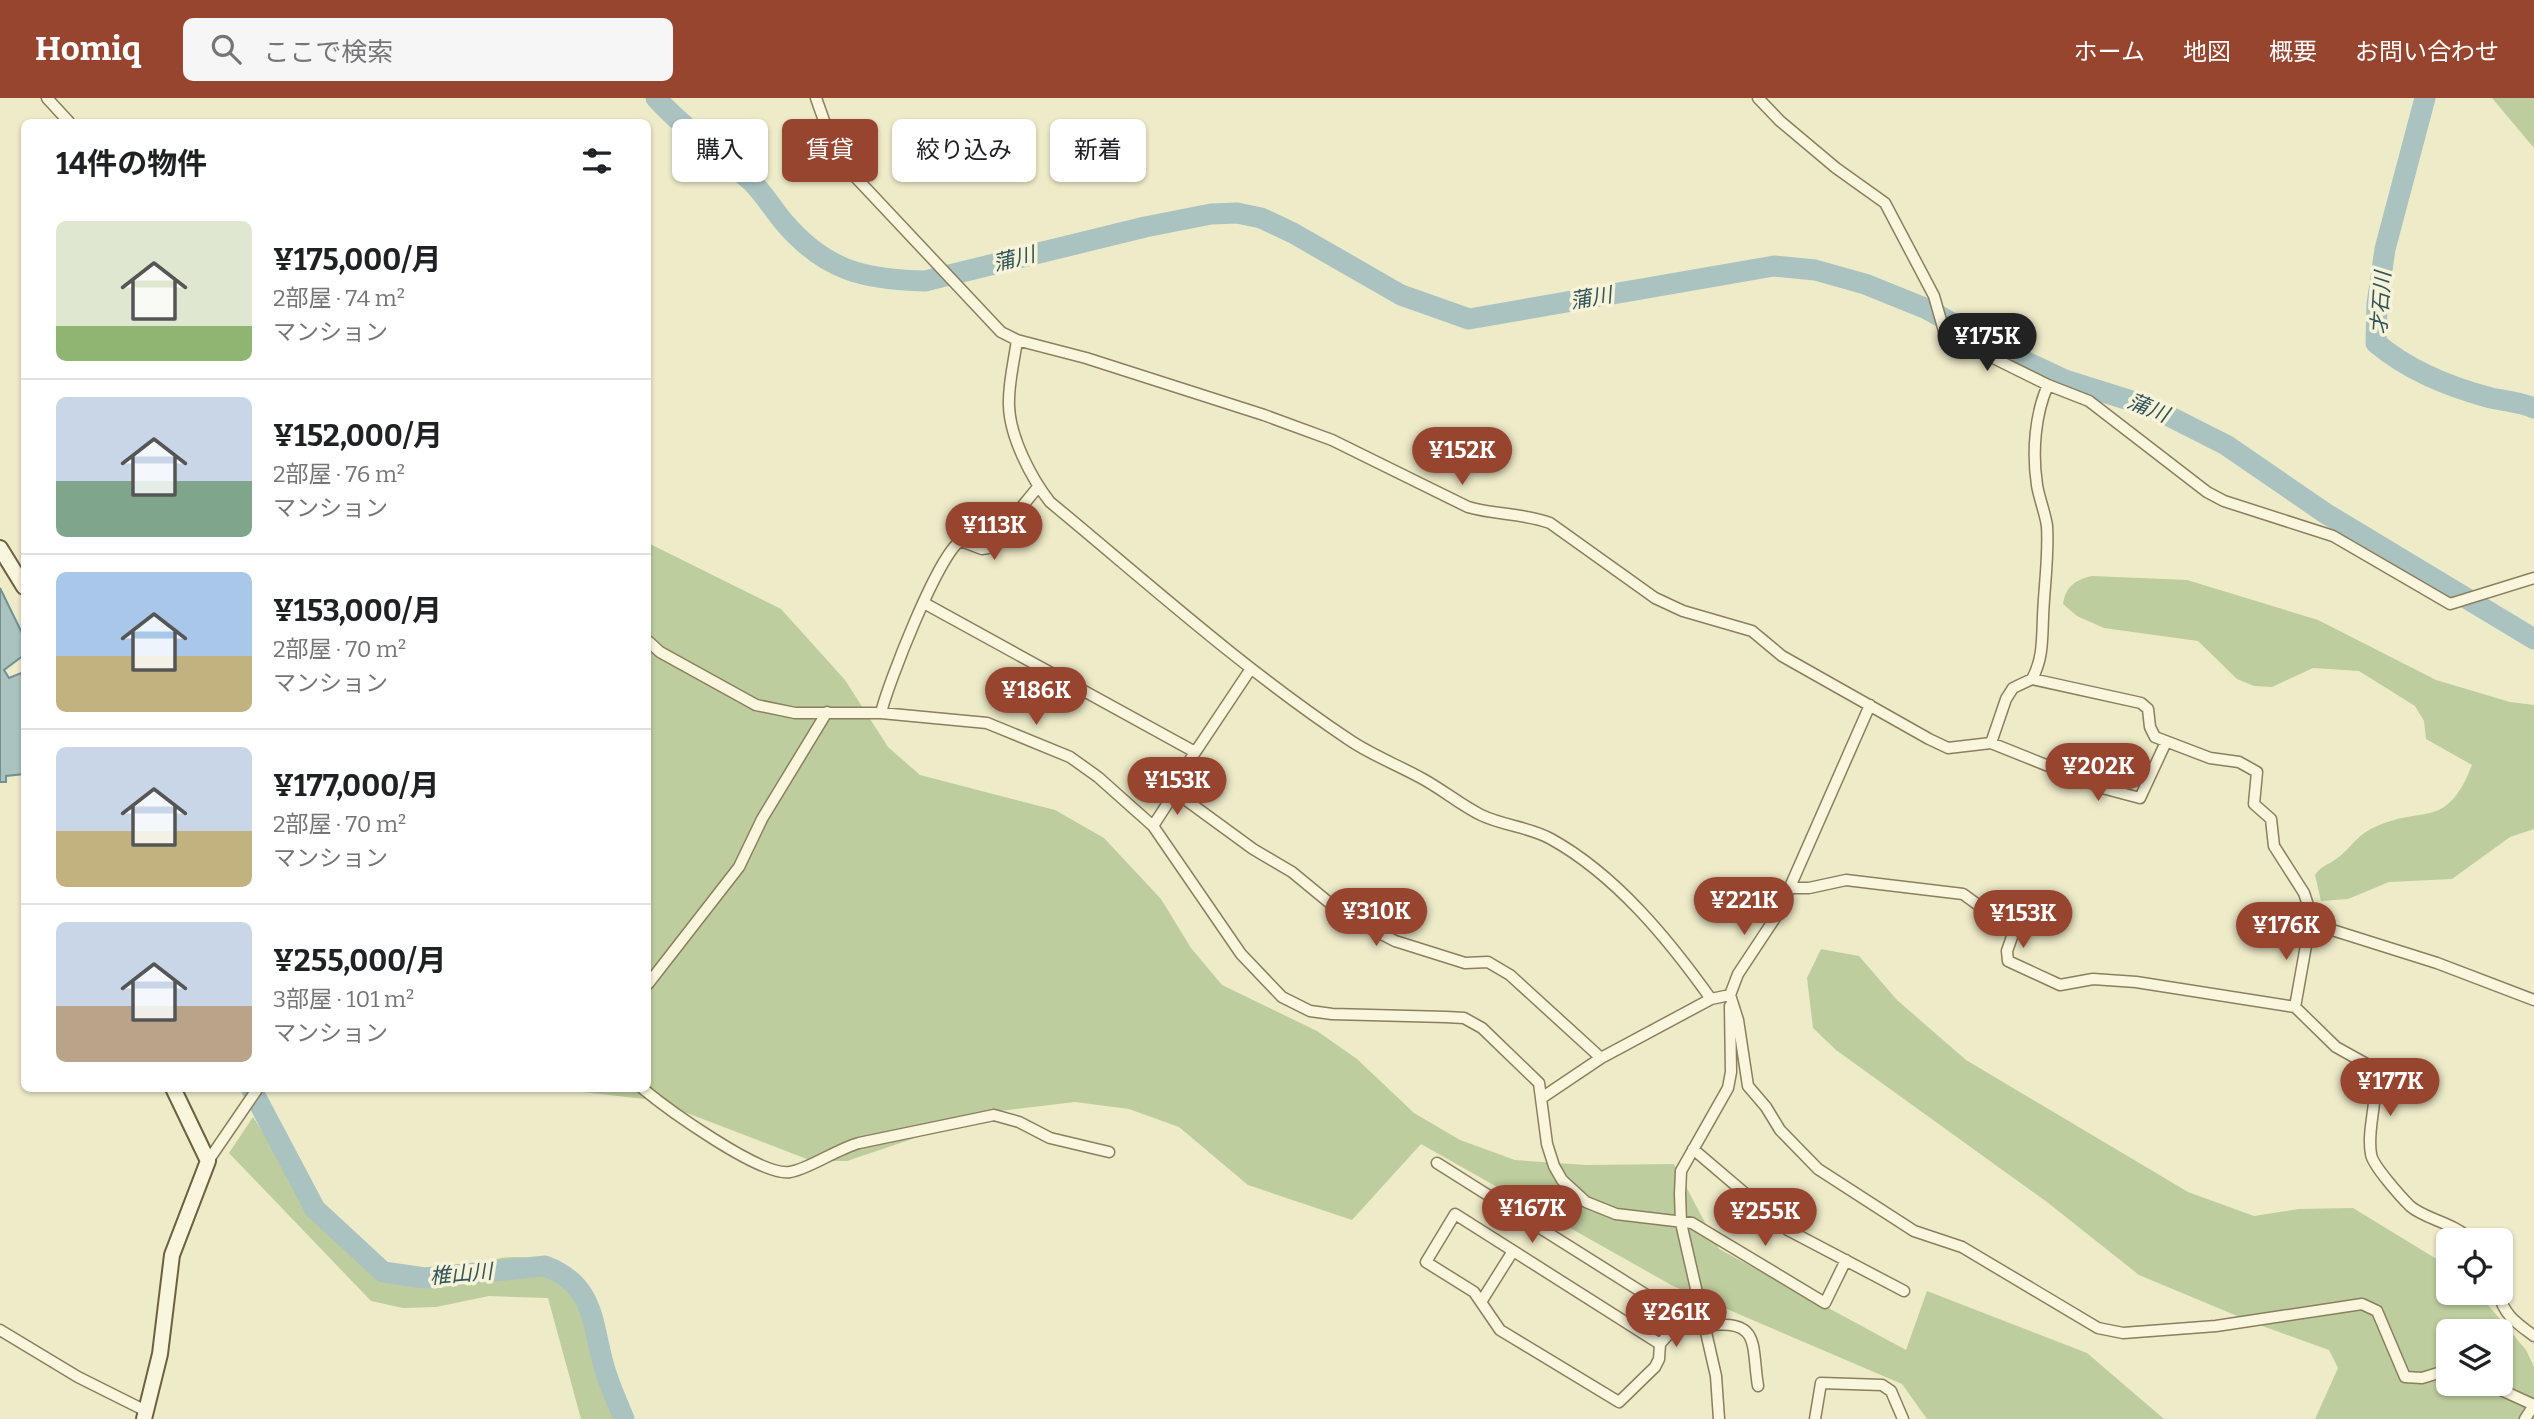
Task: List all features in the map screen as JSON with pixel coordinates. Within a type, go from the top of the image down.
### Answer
[{"type":"street","points":[[47,98],[66,119]]},
{"type":"street","points":[[816,98],[833,146],[845,166],[990,324],[1017,340],[1086,358],[1332,440],[1468,507],[1487,513],[1532,516],[1550,523],[1655,598],[1683,611],[1752,631],[1782,656],[1948,748],[1991,743],[2106,789],[2140,799],[2166,742]]},
{"type":"street","points":[[1758,98],[1780,121],[1827,160],[1885,203],[1934,296],[1944,331],[1980,352],[2099,407],[2207,492],[2256,513],[2342,540],[2450,604],[2534,578]]},
{"type":"street","points":[[1017,340],[1010,389],[1010,419],[1038,487],[1050,502],[1250,670],[1350,741],[1426,780],[1482,815],[1551,839],[1578,858],[1603,877],[1643,917],[1686,965],[1711,999]]},
{"type":"street","points":[[1991,743],[2006,699],[2013,688],[2032,679],[2039,666],[2042,649],[2047,525],[2036,469],[2040,404],[2048,385]]},
{"type":"street","points":[[881,713],[889,684],[942,564],[956,543],[961,541],[982,549],[988,548],[1038,487]]},
{"type":"street","points":[[0,548],[21,582]]},
{"type":"street","points":[[925,603],[1195,752]]},
{"type":"street","points":[[651,644],[660,652],[756,705],[795,713],[881,713],[987,723],[1070,757],[1098,777],[1153,826],[1241,954],[1282,997],[1310,1011],[1464,1018],[1482,1028],[1539,1083],[1543,1097],[1547,1144],[1554,1166],[1574,1193],[1586,1202],[1616,1214],[1692,1223],[1825,1303],[1846,1260]]},
{"type":"street","points":[[1153,826],[1175,792],[1184,769],[1250,670]]},
{"type":"street","points":[[2032,679],[2141,704],[2148,709],[2150,727],[2155,737],[2210,758],[2239,762],[2257,772],[2254,804],[2271,818],[2274,846],[2304,893],[2310,923],[2295,1007]]},
{"type":"street","points":[[1719,1419],[1716,1376],[1681,1223],[1681,1171],[1728,1088],[1730,995],[1738,974],[1779,912],[1870,705]]},
{"type":"street","points":[[651,980],[739,867],[762,819],[827,712]]},
{"type":"street","points":[[1175,792],[1252,849],[1292,872],[1343,914],[1395,941],[1465,963],[1493,964],[1601,1058]]},
{"type":"street","points":[[1789,888],[1809,888],[1846,880],[1963,894],[2014,931],[2007,951],[2008,961],[2051,982],[2060,985],[2093,979],[2136,982],[2295,1007],[2336,1047],[2372,1067],[2375,1100],[2370,1152],[2372,1162],[2412,1207],[2454,1228]]},
{"type":"street","points":[[2310,923],[2450,967],[2534,1000]]},
{"type":"street","points":[[1543,1097],[1601,1058],[1711,999],[1730,995]]},
{"type":"street","points":[[1730,995],[1738,1020],[1748,1086],[1766,1107],[1780,1130],[1818,1169],[1914,1231],[1962,1247],[2098,1328],[2123,1333],[2216,1326],[2362,1304],[2377,1311],[2405,1377],[2422,1378],[2436,1374]]},
{"type":"street","points":[[175,1092],[208,1161]]},
{"type":"street","points":[[0,1330],[145,1415],[159,1362],[172,1255],[208,1161],[255,1092]]},
{"type":"street","points":[[647,1092],[687,1124],[778,1172],[800,1169],[840,1148],[986,1115],[1009,1118],[1050,1138],[1109,1152]]},
{"type":"street","points":[[1693,1149],[1772,1219],[1904,1291]]},
{"type":"street","points":[[1437,1163],[1683,1318]]},
{"type":"street","points":[[1660,1344],[1454,1214],[1426,1262],[1474,1292],[1500,1330],[1619,1402],[1655,1367],[1659,1359],[1660,1344],[1683,1318],[1701,1315]]},
{"type":"street","points":[[1481,1302],[1513,1251]]},
{"type":"street","points":[[2502,1305],[2508,1315],[2532,1331]]},
{"type":"street","points":[[1704,1326],[1726,1323],[1750,1336],[1756,1349],[1758,1386]]},
{"type":"street","points":[[1815,1419],[1821,1383],[1882,1385],[1891,1391],[1903,1419]]},
{"type":"street","points":[[2513,1395],[2534,1405],[2525,1419]]},
{"type":"green space","points":[[2492,98],[2534,98],[2534,148]]},
{"type":"green space","points":[[651,544],[781,609],[845,680],[888,747],[920,775],[1055,810],[1104,838],[1161,899],[1191,948],[1222,985],[1317,1031],[1357,1059],[1414,1113],[1460,1140],[1515,1160],[1586,1165],[1674,1164],[1719,1249],[1906,1350],[1927,1291],[2087,1353],[2164,1419],[1927,1419],[1902,1384],[1673,1286],[1421,1144],[1352,1220],[1248,1185],[1179,1127],[1129,1109],[1075,1102],[992,1112],[847,1161],[812,1161],[653,1100],[582,1092],[651,1092]]},
{"type":"green space","points":[[2092,576],[2187,580],[2318,620],[2436,680],[2510,702],[2534,705],[2534,829],[2510,837],[2452,879],[2389,882],[2348,899],[2321,901],[2315,875],[2320,870],[2369,830],[2388,822],[2442,809],[2462,786],[2472,765],[2426,739],[2424,721],[2415,706],[2359,671],[2313,668],[2272,687],[2254,686],[2237,679],[2198,641],[2104,628],[2077,616],[2063,604],[2064,598],[2072,585]]},
{"type":"green space","points":[[1821,949],[1859,956],[1897,1000],[1966,1060],[2188,1192],[2254,1216],[2299,1209],[2353,1208],[2436,1259],[2436,1305],[2488,1305],[2500,1319],[2436,1319],[2436,1396],[2513,1396],[2513,1335],[2526,1350],[2534,1367],[2534,1419],[2315,1419],[2338,1368],[2329,1350],[2254,1323],[2139,1275],[2047,1202],[1836,1050],[1813,1028],[1807,978]]},
{"type":"green space","points":[[253,1117],[300,1190],[342,1245],[387,1281],[408,1285],[501,1258],[516,1257],[541,1260],[561,1271],[587,1301],[613,1419],[581,1419],[548,1298],[489,1296],[436,1307],[403,1308],[371,1301],[229,1153]]},
{"type":"water","points":[[0,588],[21,631],[21,657],[4,670],[9,678],[21,673],[21,774],[6,776],[6,782],[0,782]]},
{"type":"waterway","name":"蒲川","points":[[656,98],[679,121],[753,183],[798,238],[814,251],[846,269],[883,278],[925,281],[1145,227],[1211,214],[1237,213],[1261,218],[1293,233],[1401,295],[1469,319],[1774,266],[1815,270],[1865,284],[1927,309],[1996,348],[2065,380],[2151,407],[2226,445],[2325,513],[2534,639]]},
{"type":"waterway","name":"才石川","points":[[2425,98],[2385,249],[2377,304],[2376,343],[2402,362],[2445,383],[2534,408]]},
{"type":"waterway","name":"椎山川","points":[[253,1092],[315,1209],[383,1272],[425,1278],[545,1266],[562,1274],[575,1285],[590,1310],[606,1373],[624,1419]]}]
